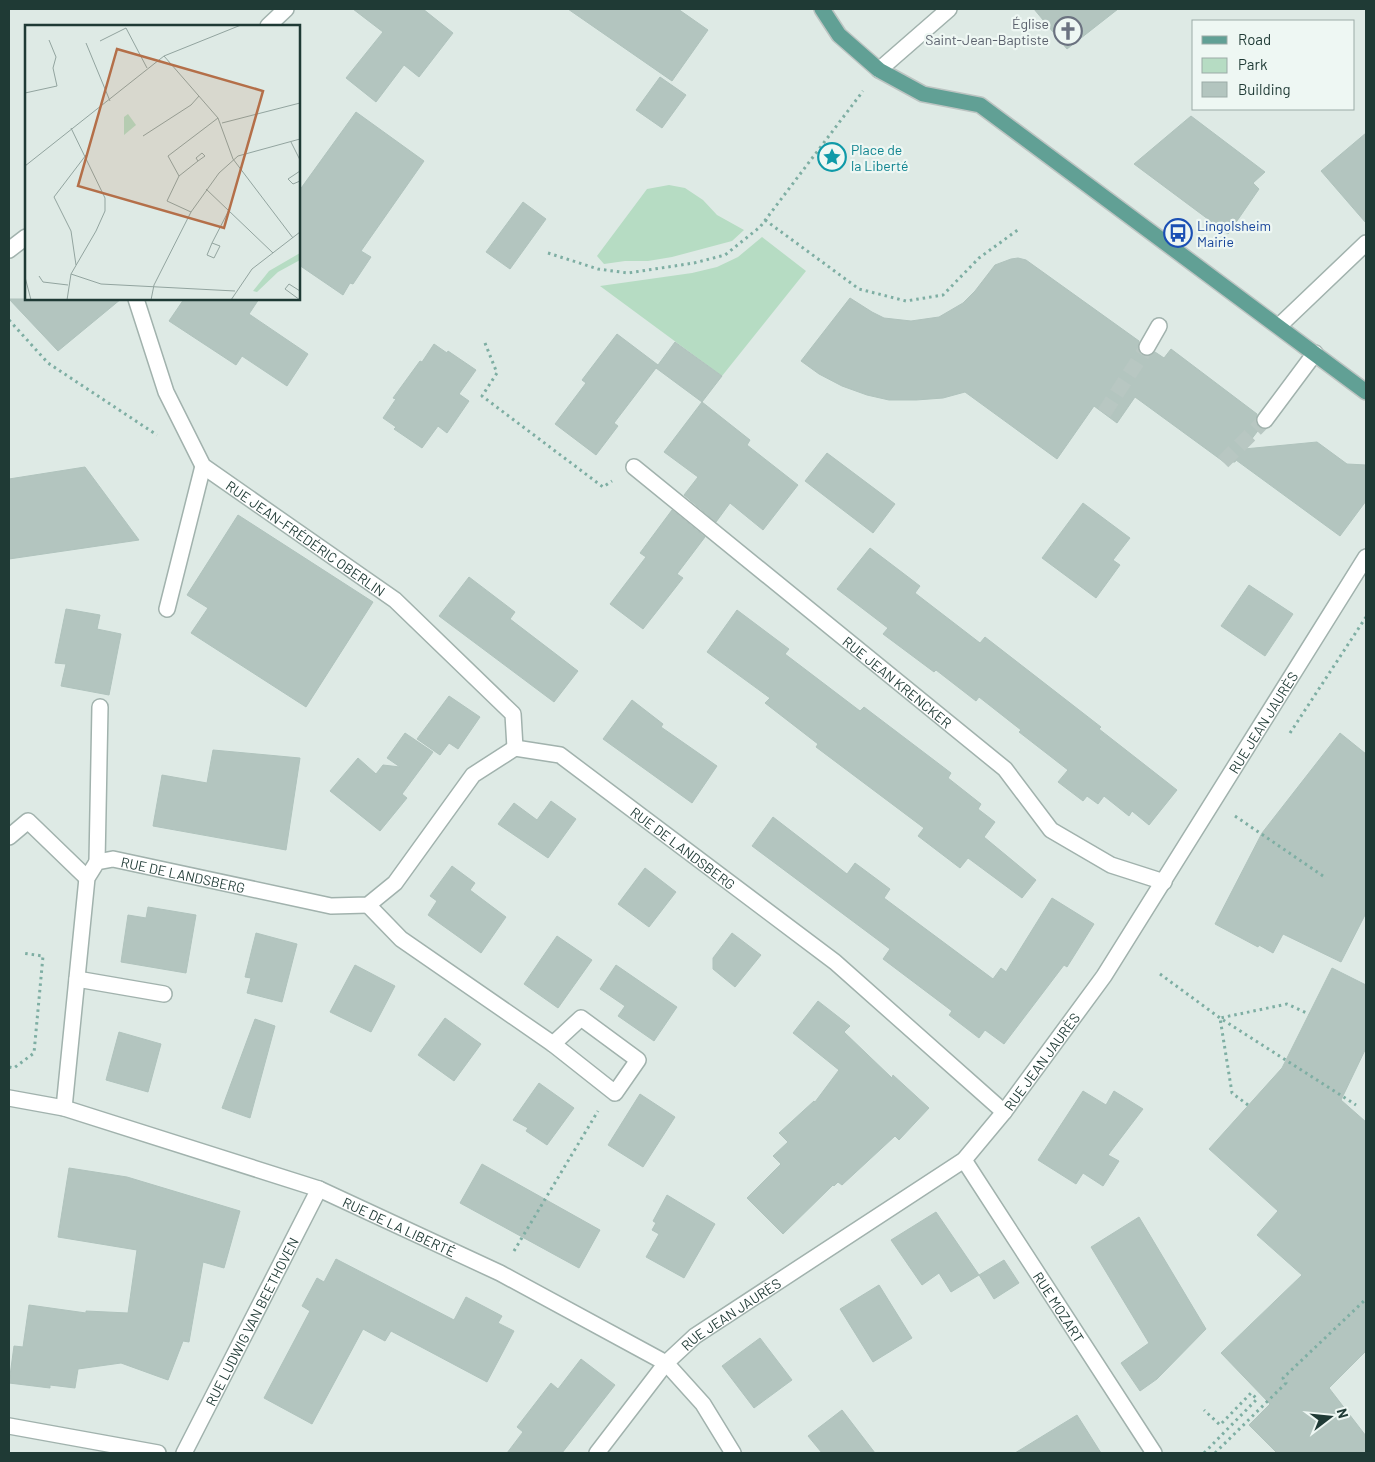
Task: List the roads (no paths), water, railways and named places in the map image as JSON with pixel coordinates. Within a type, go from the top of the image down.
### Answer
[{"type":"main road","points":[[822,9],[838,35],[879,70],[923,94],[980,105],[1366,392]]},
{"type":"street","points":[[269,25],[286,9]]},
{"type":"street","points":[[879,70],[949,9]]},
{"type":"street","points":[[9,250],[25,238]]},
{"type":"street","points":[[1279,326],[1366,243]]},
{"type":"street","name":"RUE JEAN-FRÉDÉRIC OBERLIN","points":[[136,300],[166,392],[203,466],[395,600],[513,714],[515,748]]},
{"type":"street","points":[[1147,347],[1159,326]]},
{"type":"street","points":[[1265,420],[1315,353]]},
{"type":"street","points":[[167,609],[203,466]]},
{"type":"street","name":"RUE JEAN KRENCKER","points":[[634,467],[1005,769],[1051,830],[1112,865],[1164,882]]},
{"type":"street","name":"RUE JEAN JAURÈS","points":[[597,1453],[666,1363],[695,1336],[964,1160],[1004,1112],[1104,976],[1366,557]]},
{"type":"street","points":[[64,1108],[87,878],[97,862],[100,707]]},
{"type":"street","points":[[515,748],[473,775],[395,883],[368,905],[401,939],[553,1044],[611,1090],[615,1092],[638,1060],[581,1018],[553,1044]]},
{"type":"street","name":"RUE DE LANDSBERG","points":[[515,748],[560,755],[835,962],[1004,1112]]},
{"type":"street","points":[[9,836],[28,821],[87,878]]},
{"type":"street","name":"RUE DE LANDSBERG","points":[[97,862],[113,858],[331,906],[368,905]]},
{"type":"street","points":[[77,979],[164,994]]},
{"type":"street","name":"RUE DE LA LIBERTÉ","points":[[9,1098],[64,1108],[319,1189],[500,1273],[666,1363],[703,1404],[733,1453]]},
{"type":"street","name":"RUE MOZART","points":[[964,1160],[1154,1453]]},
{"type":"street","name":"RUE LUDWIG VAN BEETHOVEN","points":[[184,1453],[319,1189]]},
{"type":"street","points":[[9,1426],[158,1453]]},
{"type":"tunnel","points":[[1104,413],[1147,347]]},
{"type":"tunnel","points":[[1223,462],[1265,420]]},
{"type":"place","name":"Église Saint-Jean-Baptiste","points":[[1068,31]]},
{"type":"place","name":"Place de la Liberté","points":[[832,157]]},
{"type":"place","name":"Lingolsheim Mairie","points":[[1178,233]]}]
